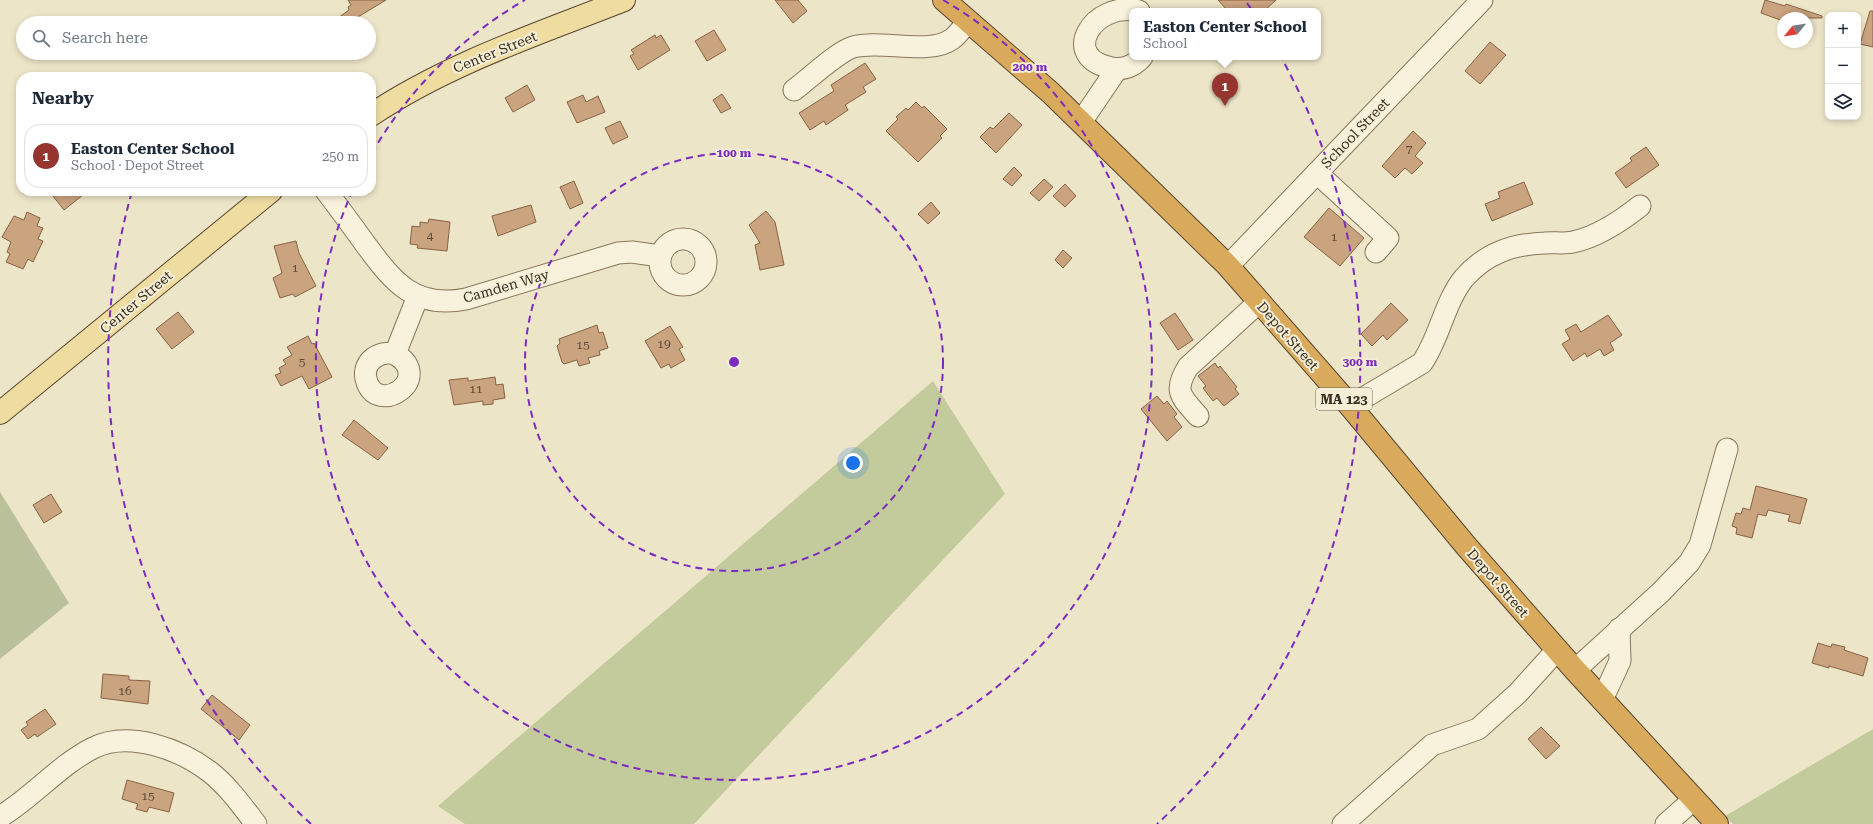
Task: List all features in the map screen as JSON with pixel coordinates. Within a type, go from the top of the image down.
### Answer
[{"type":"highway","name":"Depot Street","points":[[944,0],[1051,92],[1228,266],[1350,406],[1467,547],[1557,650],[1716,824]]},
{"type":"main road","name":"Center Street","points":[[376,112],[407,92],[449,71],[624,0]]},
{"type":"main road","name":"Center Street","points":[[0,412],[265,196]]},
{"type":"street","name":"School Street","points":[[1228,266],[1482,0]]},
{"type":"street","points":[[1134,8],[1123,3],[1112,3],[1101,7],[1093,13],[1087,22],[1084,33],[1085,44],[1090,54],[1097,62],[1106,67],[1117,69],[1128,67],[1139,60]]},
{"type":"street","points":[[794,90],[852,47],[871,44],[935,46],[952,39],[968,21]]},
{"type":"street","points":[[1081,122],[1117,69]]},
{"type":"street","points":[[1317,173],[1388,238],[1376,252]]},
{"type":"street","name":"Camden Way","points":[[330,196],[386,272],[401,286],[418,296],[433,300],[460,300],[618,253],[632,252],[660,256]]},
{"type":"street","points":[[1350,406],[1422,363],[1428,354],[1451,298],[1464,278],[1483,261],[1512,246],[1572,242],[1586,238],[1625,218],[1640,206]]},
{"type":"street","points":[[395,354],[418,296]]},
{"type":"street","points":[[1198,416],[1181,397],[1180,379],[1188,367],[1259,302]]},
{"type":"street","points":[[1575,670],[1660,593],[1689,563],[1700,545],[1727,449]]},
{"type":"street","points":[[1602,700],[1620,661],[1619,629]]},
{"type":"street","points":[[1343,824],[1432,745],[1478,729],[1518,693],[1557,650]]},
{"type":"street","points":[[0,817],[71,762],[93,748],[104,744],[128,740],[152,744],[200,765],[223,784],[256,824]]},
{"type":"street","points":[[1666,824],[1693,800]]},
{"type":"green space","points":[[933,381],[1005,494],[694,824],[465,824],[438,806]]},
{"type":"green space","points":[[0,492],[69,603],[0,659]]},
{"type":"green space","points":[[1873,729],[1873,824],[1733,824],[1725,816]]},
{"type":"building","points":[[348,0],[386,0],[360,16],[341,16],[349,10],[348,7],[351,5]]},
{"type":"building","points":[[775,0],[798,0],[807,11],[793,23]]},
{"type":"building","points":[[1218,0],[1276,0],[1267,8],[1225,8]]},
{"type":"building","points":[[1765,0],[1785,6],[1786,4],[1810,12],[1777,12],[1777,19],[1761,13]]},
{"type":"building","points":[[1870,11],[1873,11],[1873,47],[1861,44]]},
{"type":"building","points":[[1813,13],[1822,16],[1822,18],[1813,18]]},
{"type":"building","points":[[714,30],[726,50],[707,61],[695,41]]},
{"type":"building","points":[[655,35],[656,38],[661,35],[670,50],[638,70],[630,56],[634,54],[631,50]]},
{"type":"building","points":[[1490,42],[1506,55],[1480,84],[1465,71]]},
{"type":"building","points":[[865,63],[876,79],[863,87],[866,92],[845,105],[848,110],[826,125],[824,121],[810,130],[799,113],[834,91],[831,85]]},
{"type":"building","points":[[527,85],[535,100],[513,112],[505,98]]},
{"type":"building","points":[[722,94],[731,108],[721,113],[713,100]]},
{"type":"building","points":[[583,95],[586,102],[598,96],[605,112],[577,123],[567,102]]},
{"type":"building","points":[[916,102],[922,108],[924,106],[947,129],[940,136],[942,138],[918,162],[886,131],[898,119],[896,117],[906,108],[908,110]]},
{"type":"building","points":[[1009,113],[1022,125],[996,153],[980,137],[990,127],[993,129]]},
{"type":"building","points":[[620,121],[628,137],[613,144],[605,128]]},
{"type":"building","points":[[1413,131],[1426,143],[1415,156],[1423,163],[1412,174],[1405,168],[1395,178],[1382,166]]},
{"type":"building","points":[[1646,147],[1659,165],[1626,188],[1615,173],[1632,161],[1630,158]]},
{"type":"building","points":[[1014,167],[1022,175],[1012,186],[1003,179]]},
{"type":"building","points":[[1044,179],[1053,187],[1039,201],[1030,193]]},
{"type":"building","points":[[574,181],[583,203],[570,209],[560,187]]},
{"type":"building","points":[[1524,182],[1533,204],[1492,221],[1485,204],[1500,198],[1498,192]]},
{"type":"building","points":[[1065,184],[1076,196],[1065,207],[1053,196]]},
{"type":"building","points":[[53,196],[82,196],[64,210]]},
{"type":"building","points":[[931,202],[940,213],[928,224],[918,214]]},
{"type":"building","points":[[531,205],[536,222],[498,236],[492,216]]},
{"type":"building","points":[[1329,208],[1364,238],[1340,266],[1304,237]]},
{"type":"building","points":[[766,211],[775,222],[784,265],[760,270],[755,245],[760,243],[749,225]]},
{"type":"building","points":[[27,212],[40,218],[37,226],[43,228],[38,239],[43,241],[33,262],[28,259],[23,269],[6,262],[10,254],[7,252],[11,242],[2,237],[14,216],[24,220]]},
{"type":"building","points":[[429,219],[450,222],[447,251],[417,248],[418,245],[410,244],[412,226],[420,227],[420,222],[428,223]]},
{"type":"building","points":[[296,241],[299,253],[316,286],[295,297],[293,294],[280,298],[273,278],[282,273],[274,246]]},
{"type":"building","points":[[1063,250],[1072,258],[1063,268],[1055,260]]},
{"type":"building","points":[[1391,303],[1408,320],[1387,340],[1383,335],[1372,346],[1361,334]]},
{"type":"building","points":[[178,312],[194,332],[172,349],[156,329]]},
{"type":"building","points":[[1175,313],[1193,340],[1178,350],[1160,323]]},
{"type":"building","points":[[1608,315],[1622,335],[1610,343],[1614,350],[1604,356],[1600,349],[1587,357],[1585,353],[1573,361],[1562,344],[1570,339],[1565,330],[1576,324],[1581,332]]},
{"type":"building","points":[[597,325],[599,333],[603,332],[608,348],[599,351],[600,355],[588,358],[590,363],[579,366],[577,360],[564,364],[557,346],[560,343],[559,339]]},
{"type":"building","points":[[670,326],[683,347],[679,349],[685,360],[671,368],[669,364],[661,368],[645,341]]},
{"type":"building","points":[[308,336],[312,344],[314,343],[332,377],[309,389],[302,376],[281,386],[275,375],[281,373],[279,368],[286,364],[283,360],[292,355],[287,347]]},
{"type":"building","points":[[1215,363],[1218,368],[1220,366],[1237,387],[1235,389],[1239,394],[1224,406],[1217,398],[1213,401],[1203,388],[1206,386],[1198,376]]},
{"type":"building","points":[[495,377],[496,385],[503,384],[505,398],[493,400],[493,404],[483,405],[483,401],[454,405],[449,380],[468,378],[468,381]]},
{"type":"building","points":[[1157,396],[1164,404],[1167,401],[1177,414],[1174,417],[1182,427],[1167,441],[1141,409]]},
{"type":"building","points":[[354,420],[388,448],[378,460],[342,435]]},
{"type":"building","points":[[1756,486],[1807,499],[1800,524],[1788,521],[1790,515],[1768,510],[1766,516],[1758,514],[1752,538],[1736,534],[1737,528],[1732,526],[1736,513],[1741,514],[1743,508],[1750,510]]},
{"type":"building","points":[[51,494],[62,512],[44,523],[33,505]]},
{"type":"building","points":[[1818,643],[1831,647],[1832,644],[1845,647],[1844,650],[1868,658],[1863,676],[1829,666],[1829,668],[1812,663]]},
{"type":"building","points":[[103,674],[129,676],[129,680],[150,681],[148,704],[101,698]]},
{"type":"building","points":[[212,695],[250,725],[239,740],[201,709]]},
{"type":"building","points":[[45,709],[56,724],[37,737],[35,734],[28,739],[21,730],[28,725],[26,722]]},
{"type":"building","points":[[1541,727],[1560,746],[1546,759],[1528,739]]},
{"type":"building","points":[[127,780],[174,793],[169,812],[149,807],[147,812],[136,809],[138,804],[122,799]]},
{"type":"place","name":"Easton Center School","points":[[1225,106]]}]
